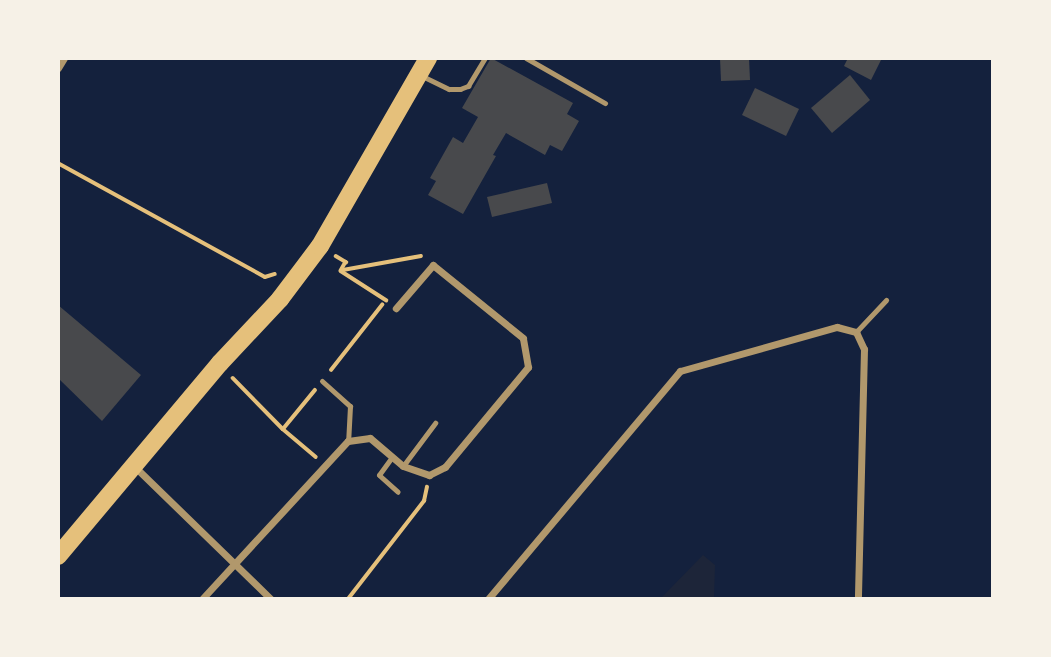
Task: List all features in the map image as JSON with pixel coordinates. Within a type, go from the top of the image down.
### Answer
[{"type":"main road","points":[[58,556],[220,363],[283,280],[320,246],[428,58]]},
{"type":"street","points":[[58,68],[64,58]]},
{"type":"street","points":[[202,599],[324,463],[348,441],[370,438],[403,467],[429,475],[445,467],[528,367],[523,338],[433,265],[396,308]]},
{"type":"street","points":[[488,599],[680,371],[837,327],[856,332],[864,348],[858,599]]},
{"type":"street","points":[[134,465],[271,599]]},
{"type":"lane","points":[[419,74],[449,89],[460,89],[468,86],[485,58]]},
{"type":"lane","points":[[526,58],[605,103]]},
{"type":"lane","points":[[856,332],[886,300]]},
{"type":"lane","points":[[322,381],[350,406],[348,441]]},
{"type":"lane","points":[[403,467],[435,423]]},
{"type":"lane","points":[[392,457],[379,475],[398,492]]},
{"type":"path","points":[[58,163],[265,277],[283,280]]},
{"type":"path","points":[[320,246],[346,262],[341,271]]},
{"type":"path","points":[[341,271],[422,256],[433,265]]},
{"type":"path","points":[[341,271],[396,308]]},
{"type":"path","points":[[284,429],[386,300]]},
{"type":"path","points":[[220,363],[284,429],[324,463]]},
{"type":"path","points":[[348,599],[424,501],[429,475]]},
{"type":"shaded area","points":[[703,555],[715,565],[714,599],[660,599]]},
{"type":"building","points":[[491,58],[573,103],[567,114],[579,121],[562,151],[550,145],[545,155],[506,133],[463,214],[428,195],[436,181],[430,178],[453,137],[463,143],[478,117],[462,108]]},
{"type":"building","points":[[720,58],[749,58],[750,80],[721,81]]},
{"type":"building","points":[[848,58],[882,58],[871,80],[844,66]]},
{"type":"building","points":[[850,75],[870,100],[832,133],[811,108]]},
{"type":"building","points":[[755,88],[799,109],[786,136],[742,115]]},
{"type":"building","points":[[547,183],[552,203],[492,217],[487,197]]},
{"type":"building","points":[[58,305],[141,375],[102,421],[58,378]]}]
